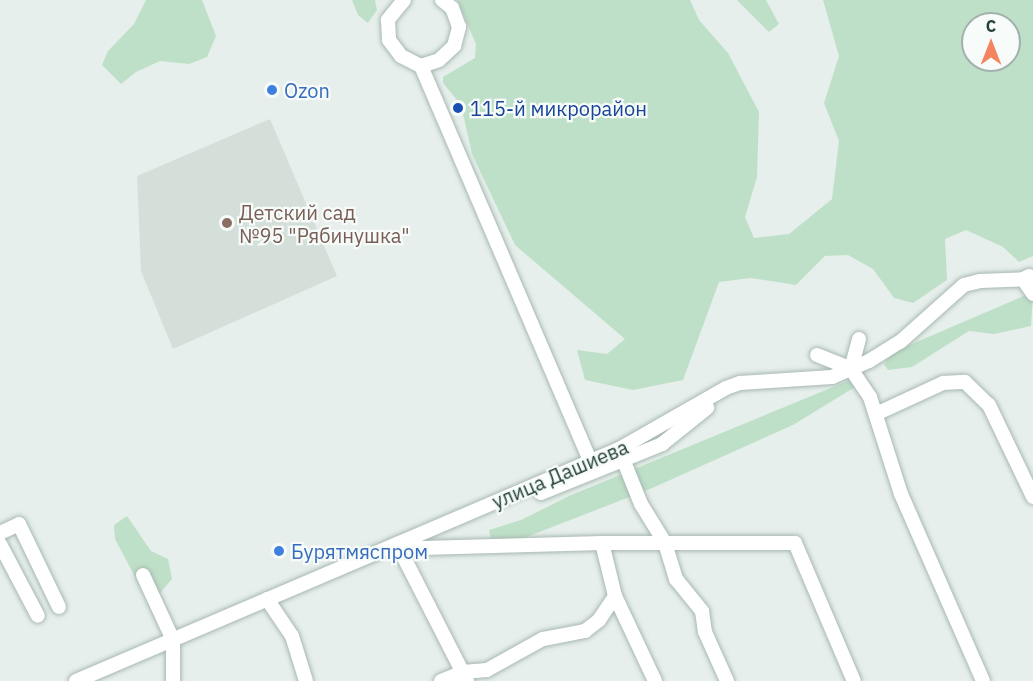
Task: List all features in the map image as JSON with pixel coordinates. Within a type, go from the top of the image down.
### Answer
[{"type":"street","points":[[404,0],[388,20],[389,40],[401,56],[421,66],[591,461]]},
{"type":"street","points":[[421,66],[439,60],[454,46],[459,27],[452,8],[442,0]]},
{"type":"street","points":[[1030,277],[1033,294]]},
{"type":"street","name":"улица Дашиева","points":[[76,681],[591,461],[622,454],[712,394],[740,383],[832,377],[851,369],[900,342],[964,285],[1030,277]]},
{"type":"street","points":[[851,369],[859,339]]},
{"type":"street","points":[[817,354],[851,369],[878,413],[901,494],[983,681]]},
{"type":"street","points":[[878,413],[943,383],[965,382],[989,405],[1033,497]]},
{"type":"street","points":[[541,493],[622,454],[641,504],[665,543],[676,579],[702,611],[705,632],[727,681]]},
{"type":"street","points":[[0,533],[19,524],[59,607]]},
{"type":"street","points":[[602,543],[615,596],[656,681]]},
{"type":"street","points":[[397,544],[422,549],[602,543],[795,543],[854,681]]},
{"type":"street","points":[[0,544],[38,616]]},
{"type":"street","points":[[397,544],[465,676]]},
{"type":"street","points":[[143,575],[173,640],[173,681]]},
{"type":"street","points":[[441,681],[487,670],[543,639],[585,631],[599,620],[615,596]]},
{"type":"street","points":[[267,599],[292,636],[306,681]]},
{"type":"shaded area","name":"Детский сад №95 \"Рябинушка\"","points":[[270,119],[337,276],[173,349],[141,271],[137,176]]},
{"type":"green space","points":[[146,0],[202,0],[216,36],[207,57],[189,64],[160,61],[136,72],[121,84],[102,65],[108,51],[134,24]]},
{"type":"green space","points":[[352,0],[375,0],[377,10],[368,23],[358,15]]},
{"type":"green space","points":[[457,0],[690,0],[699,20],[728,53],[759,112],[757,177],[745,217],[754,238],[789,234],[832,199],[839,141],[824,103],[839,56],[823,0],[1033,0],[1033,256],[1019,262],[1003,247],[966,230],[945,239],[947,280],[913,303],[894,298],[873,269],[848,255],[825,256],[796,285],[751,278],[719,282],[683,380],[633,390],[585,380],[577,350],[607,354],[625,339],[515,245],[472,154],[461,105],[443,83],[443,77],[475,58],[476,44]]},
{"type":"green space","points":[[737,0],[766,0],[779,24],[769,32]]},
{"type":"green space","points":[[1033,292],[1031,326],[994,334],[969,331],[912,367],[888,370],[884,364],[893,352]]},
{"type":"green space","points":[[850,380],[855,387],[793,425],[650,489],[524,538],[491,540],[489,530],[521,520],[569,496]]},
{"type":"green space","points":[[127,516],[151,551],[168,559],[172,579],[159,594],[144,594],[115,539],[114,525]]},
{"type":"place","name":"Ozon","points":[[272,90]]},
{"type":"place","name":"115-й микрорайон","points":[[458,108]]},
{"type":"place","name":"Детский сад №95 \"Рябинушка\"","points":[[227,223]]},
{"type":"place","name":"Бурятмяспром","points":[[279,551]]}]
